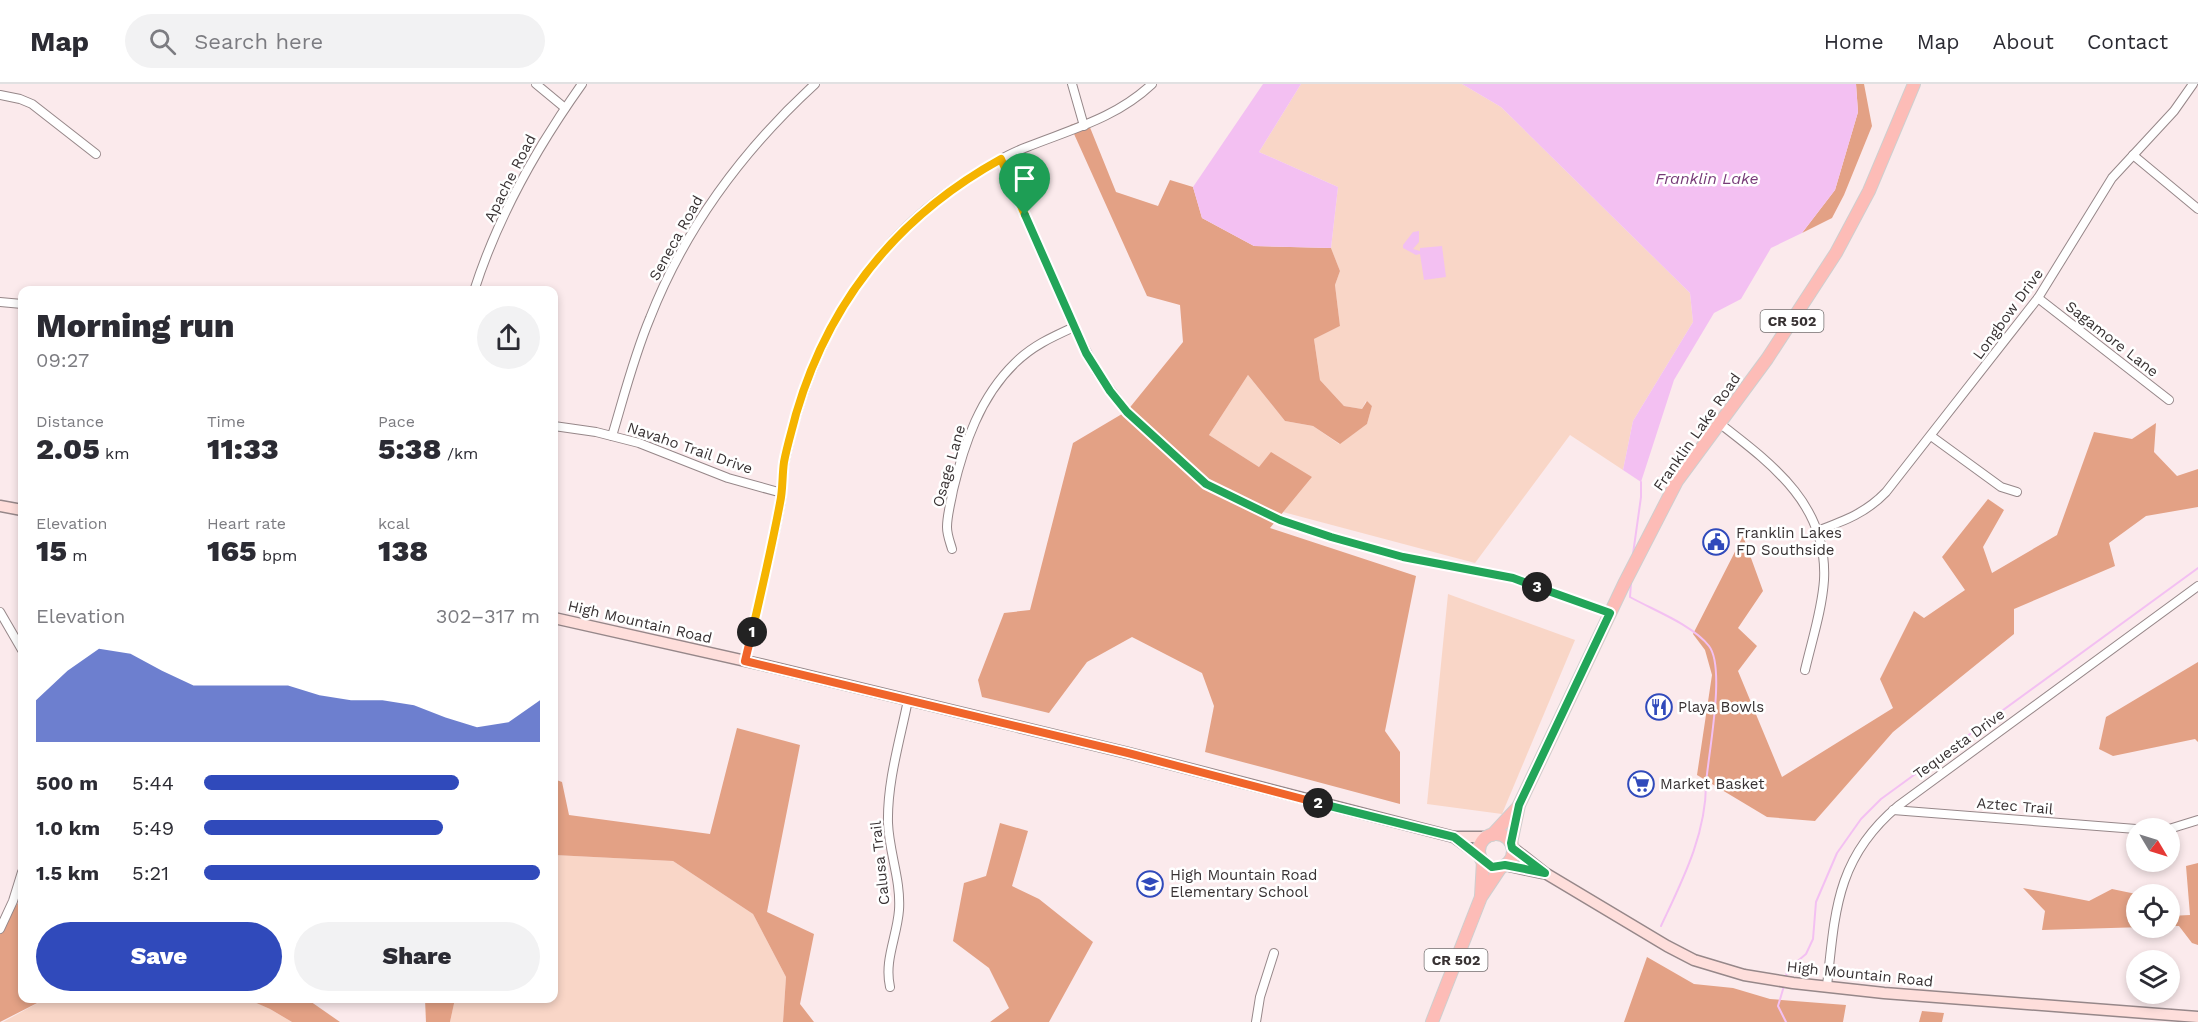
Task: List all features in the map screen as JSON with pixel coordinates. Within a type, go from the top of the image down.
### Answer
[{"type":"main road","name":"Franklin Lake Road","points":[[1512,845],[1519,805],[1624,584],[1677,481],[1767,359],[1836,253],[1869,191],[1914,84]]},
{"type":"main road","points":[[0,508],[18,510]]},
{"type":"main road","name":"High Mountain Road","points":[[558,619],[745,661],[1128,753],[1454,837],[1490,836]]},
{"type":"main road","name":"Franklin Lake Road","points":[[1490,836],[1519,805]]},
{"type":"main road","points":[[1490,836],[1503,836],[1512,845]]},
{"type":"main road","name":"CR 502","points":[[1481,897],[1480,845],[1490,836]]},
{"type":"main road","name":"High Mountain Road","points":[[1454,837],[1481,859]]},
{"type":"main road","name":"High Mountain Road","points":[[1512,845],[1545,873],[1687,957],[1744,975],[1884,993],[2198,1017]]},
{"type":"main road","name":"CR 502","points":[[1432,1022],[1481,897],[1503,866],[1511,859],[1512,845]]},
{"type":"main road","points":[[1481,859],[1492,867],[1503,866]]},
{"type":"main road","name":"High Mountain Road","points":[[1503,866],[1545,873]]},
{"type":"street","points":[[536,84],[565,108]]},
{"type":"street","name":"Apache Road","points":[[476,286],[506,211],[535,156],[582,84]]},
{"type":"street","name":"Seneca Road","points":[[612,435],[649,318],[675,261],[691,233],[707,206],[745,156],[780,117],[815,84]]},
{"type":"street","points":[[1072,84],[1084,126]]},
{"type":"street","points":[[745,661],[782,493],[784,463],[806,383],[829,330],[848,298],[876,260],[914,219],[958,184],[1026,147],[1084,126],[1122,108],[1152,84]]},
{"type":"street","name":"Longbow Drive","points":[[1817,531],[1851,519],[1876,503],[2038,298],[2112,177],[2174,111],[2193,84]]},
{"type":"street","points":[[0,94],[32,104],[96,154]]},
{"type":"street","points":[[2133,155],[2198,209]]},
{"type":"street","points":[[1001,159],[1074,327],[1097,372],[1127,412],[1206,484],[1280,520],[1331,537],[1403,557],[1513,578],[1610,613]]},
{"type":"street","name":"Sagamore Lane","points":[[2038,298],[2169,400]]},
{"type":"street","points":[[0,302],[18,304]]},
{"type":"street","name":"Osage Lane","points":[[952,549],[948,534],[949,511],[966,446],[981,410],[998,382],[1016,361],[1042,341],[1074,327]]},
{"type":"street","points":[[1719,423],[1784,476],[1808,510],[1817,531],[1824,561],[1824,579],[1822,598],[1805,670]]},
{"type":"street","name":"Navaho Trail Drive","points":[[558,427],[612,435],[639,443],[728,478],[782,493]]},
{"type":"street","points":[[1931,436],[2001,488],[2017,492]]},
{"type":"street","name":"Tequesta Drive","points":[[1827,986],[1834,919],[1845,877],[1868,837],[1893,810],[2198,586]]},
{"type":"street","points":[[0,612],[18,643]]},
{"type":"street","name":"Calusa Trail","points":[[890,987],[887,974],[888,963],[896,928],[899,896],[890,841],[890,789],[908,700]]},
{"type":"street","name":"Aztec Trail","points":[[1893,810],[2126,828]]},
{"type":"street","points":[[2180,826],[2198,820]]},
{"type":"street","points":[[0,929],[18,885]]},
{"type":"street","points":[[1256,1022],[1260,997],[1274,953]]},
{"type":"shaded area","points":[[1301,84],[1462,84],[1501,107],[1690,293],[1693,322],[1633,421],[1623,470],[1570,435],[1475,563],[1283,512],[1312,477],[1259,467],[1209,435],[1248,375],[1285,421],[1313,426],[1339,444],[1367,424],[1372,406],[1366,401],[1362,409],[1344,406],[1320,380],[1314,339],[1340,326],[1335,285],[1340,271],[1331,248],[1338,187],[1259,152]]},
{"type":"shaded area","points":[[1856,84],[1864,84],[1872,126],[1844,195],[1832,218],[1802,233],[1835,190],[1858,112]]},
{"type":"shaded area","points":[[1087,120],[1116,192],[1158,206],[1170,180],[1193,187],[1202,218],[1254,246],[1331,248],[1340,271],[1335,285],[1340,326],[1314,339],[1320,380],[1344,406],[1362,409],[1367,401],[1372,406],[1367,424],[1340,444],[1313,426],[1285,421],[1248,375],[1209,435],[1259,467],[1271,452],[1312,477],[1270,528],[1416,576],[1385,731],[1400,752],[1400,804],[1205,752],[1214,706],[1202,673],[1132,637],[1087,662],[1049,713],[982,697],[978,680],[1004,613],[1030,610],[1073,443],[1127,411],[1183,342],[1180,305],[1147,296],[1070,125]]},
{"type":"shaded area","points":[[2156,423],[2154,452],[2177,476],[2198,469],[2198,507],[2146,516],[2109,543],[2115,566],[2014,609],[2014,634],[1893,732],[1815,821],[1767,817],[1697,775],[1712,675],[1705,650],[1693,634],[1743,536],[1763,591],[1738,628],[1757,646],[1738,671],[1782,777],[1893,708],[1880,679],[1914,611],[1924,618],[1965,590],[1942,557],[1988,499],[2004,510],[1983,547],[1992,573],[2057,535],[2094,432],[2132,439]]},
{"type":"shaded area","points":[[1448,594],[1575,640],[1502,814],[1427,804]]},
{"type":"shaded area","points":[[2198,662],[2198,742],[2195,739],[2113,756],[2099,749],[2106,717]]},
{"type":"shaded area","points":[[737,728],[800,745],[767,912],[814,934],[800,1004],[814,1022],[783,1022],[786,977],[753,914],[673,861],[558,855],[558,780],[562,782],[569,815],[710,834]]},
{"type":"shaded area","points":[[1000,823],[1028,831],[1012,886],[1039,899],[1093,942],[1049,1022],[990,1022],[1009,1008],[989,968],[953,941],[964,883],[986,876]]},
{"type":"shaded area","points":[[558,855],[673,861],[753,914],[786,977],[783,1022],[450,1022],[454,1003],[558,1003]]},
{"type":"shaded area","points":[[2198,863],[2198,945],[2192,943],[2180,927],[2180,915],[2190,915],[2186,866]]},
{"type":"shaded area","points":[[2023,888],[2089,901],[2112,889],[2126,892],[2126,928],[2042,930],[2045,911]]},
{"type":"shaded area","points":[[18,903],[18,1003],[37,1003],[0,1022],[0,932]]},
{"type":"shaded area","points":[[1647,957],[1694,984],[1733,988],[1770,999],[1846,1005],[1843,1022],[1624,1022]]},
{"type":"shaded area","points":[[38,1003],[256,1003],[292,1022],[3,1022]]},
{"type":"shaded area","points":[[256,1003],[313,1003],[340,1022],[292,1022]]},
{"type":"shaded area","points":[[425,1003],[454,1003],[450,1022],[426,1022]]},
{"type":"shaded area","points":[[1922,1011],[1944,1013],[1942,1022],[1919,1022]]},
{"type":"water","points":[[1263,84],[1301,84],[1259,152],[1338,187],[1331,248],[1254,246],[1202,218],[1193,187]]},
{"type":"water","name":"Franklin Lake","points":[[1462,84],[1856,84],[1858,112],[1835,190],[1802,233],[1771,248],[1741,299],[1714,313],[1674,380],[1641,482],[1623,470],[1633,421],[1693,322],[1690,293],[1501,107]]},
{"type":"water","points":[[1419,231],[1419,242],[1413,249],[1420,251],[1420,248],[1442,246],[1446,277],[1424,280],[1420,254],[1416,255],[1403,248],[1413,232]]},
{"type":"waterway","points":[[1633,554],[1641,482]]},
{"type":"waterway","points":[[1786,977],[1787,970],[1806,954],[1813,939],[1816,902],[1837,853],[1861,819],[1881,799],[2198,568]]},
{"type":"waterway","points":[[1631,583],[1630,597],[1683,625],[1702,638],[1714,657],[1716,673],[1715,712],[1702,821],[1691,857],[1661,926]]},
{"type":"waterway","points":[[1784,986],[1778,1006],[1786,1022]]},
{"type":"place","name":"Franklin Lakes FD Southside","points":[[1716,542]]},
{"type":"place","name":"Playa Bowls","points":[[1659,707]]},
{"type":"place","name":"Market Basket","points":[[1641,784]]},
{"type":"place","name":"High Mountain Road Elementary School","points":[[1150,884]]},
{"type":"route","points":[[1001,159],[1025,215],[1074,327],[1097,372],[1127,412],[1206,484],[1280,520],[1331,537],[1403,557],[1513,578],[1610,613],[1519,805],[1512,848],[1545,873],[1505,865],[1492,867],[1454,837],[1442,833],[1128,753],[745,661],[782,493],[784,463],[796,415],[817,355],[858,282],[914,219],[958,184],[1001,159]]}]
